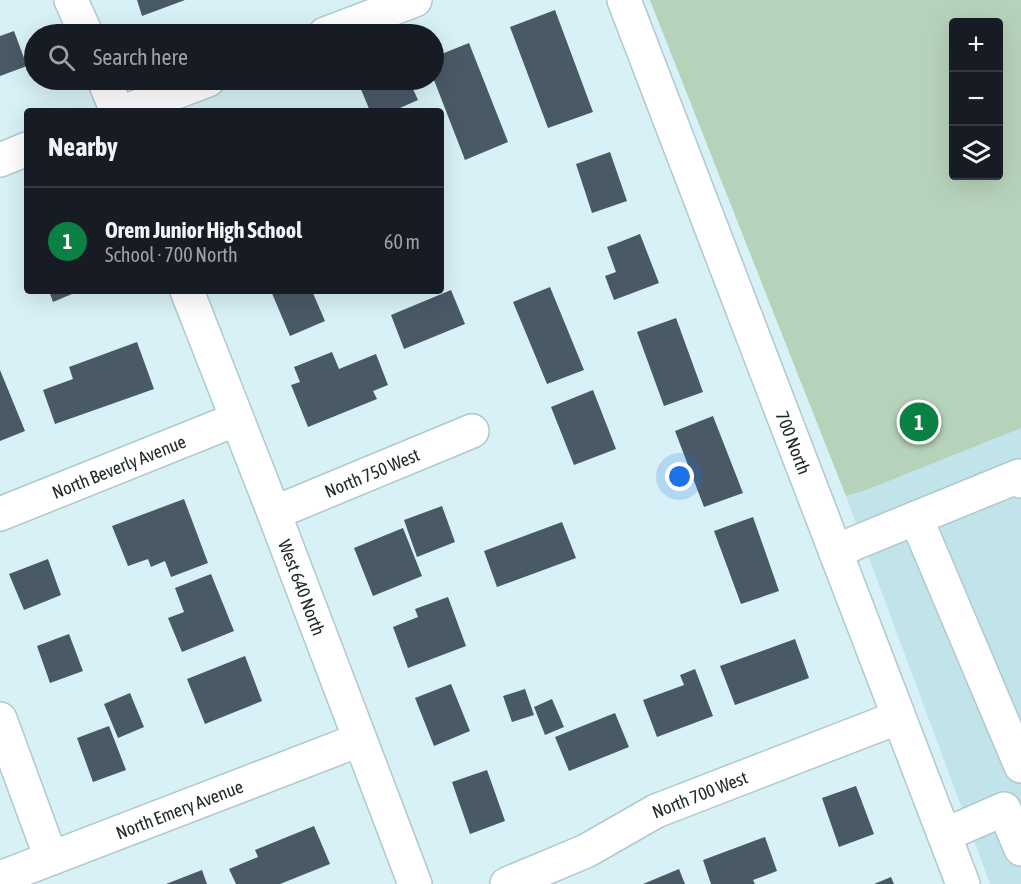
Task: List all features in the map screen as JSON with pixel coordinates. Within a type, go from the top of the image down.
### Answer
[{"type":"street","points":[[71,0],[82,24]]},
{"type":"street","points":[[351,24],[415,0]]},
{"type":"street","name":"700 North","points":[[624,0],[963,884]]},
{"type":"street","points":[[108,90],[116,108]]},
{"type":"street","points":[[134,108],[182,90]]},
{"type":"street","points":[[0,160],[24,150]]},
{"type":"street","name":"West 640 North","points":[[188,294],[415,884]]},
{"type":"street","name":"North Beverly Avenue","points":[[0,514],[237,419]]},
{"type":"street","name":"North 750 West","points":[[274,513],[472,431]]},
{"type":"street","points":[[836,553],[855,543],[1019,476],[1021,481]]},
{"type":"street","points":[[916,518],[1021,766]]},
{"type":"street","name":"North 700 West","points":[[507,884],[586,851],[656,811],[899,717]]},
{"type":"street","points":[[0,719],[51,858]]},
{"type":"street","name":"North Emery Avenue","points":[[0,878],[359,740]]},
{"type":"street","points":[[1021,773],[1012,806],[1021,849]]},
{"type":"street","points":[[944,834],[1012,806]]},
{"type":"shaded area","points":[[650,0],[1021,0],[1021,884],[990,884],[846,496]]},
{"type":"green space","points":[[650,0],[1021,0],[1021,428],[846,496]]},
{"type":"building","points":[[137,0],[185,0],[142,16]]},
{"type":"building","points":[[555,10],[593,112],[548,128],[510,27]]},
{"type":"building","points":[[14,31],[24,58],[24,67],[0,76],[0,36]]},
{"type":"building","points":[[469,43],[508,142],[465,160],[438,90],[444,90],[444,53]]},
{"type":"building","points":[[361,90],[414,90],[418,100],[400,108],[369,108]]},
{"type":"building","points":[[610,152],[627,201],[592,213],[576,164]]},
{"type":"building","points":[[640,234],[659,283],[614,300],[605,276],[616,272],[607,247]]},
{"type":"building","points":[[550,287],[584,370],[547,384],[513,302]]},
{"type":"building","points":[[451,290],[465,324],[404,349],[391,315]]},
{"type":"building","points":[[50,294],[72,294],[53,302]]},
{"type":"building","points":[[272,294],[313,294],[325,321],[290,336]]},
{"type":"building","points":[[676,318],[703,392],[664,406],[637,332]]},
{"type":"building","points":[[137,342],[154,389],[55,424],[43,390],[73,379],[69,367]]},
{"type":"building","points":[[332,352],[339,369],[376,354],[388,385],[373,391],[377,399],[308,427],[291,385],[300,382],[294,367]]},
{"type":"building","points":[[0,370],[25,431],[0,441]]},
{"type":"building","points":[[593,390],[616,449],[574,465],[551,407]]},
{"type":"building","points":[[713,416],[743,493],[704,507],[675,431]]},
{"type":"building","points":[[184,499],[208,563],[171,577],[165,561],[151,567],[148,559],[128,566],[112,526]]},
{"type":"building","points":[[442,506],[455,542],[417,557],[404,520]]},
{"type":"building","points":[[753,517],[779,591],[741,604],[714,531]]},
{"type":"building","points":[[562,522],[576,558],[497,587],[484,551]]},
{"type":"building","points":[[403,528],[422,576],[373,596],[354,548]]},
{"type":"building","points":[[48,559],[61,595],[24,610],[9,574]]},
{"type":"building","points":[[211,574],[234,631],[182,652],[168,618],[184,612],[175,588]]},
{"type":"building","points":[[448,597],[466,646],[408,668],[393,627],[418,617],[415,609]]},
{"type":"building","points":[[69,634],[83,671],[50,683],[37,646]]},
{"type":"building","points":[[795,639],[809,678],[735,705],[720,666]]},
{"type":"building","points":[[245,656],[262,701],[205,724],[187,679]]},
{"type":"building","points":[[695,669],[713,716],[657,737],[643,700],[684,685],[680,675]]},
{"type":"building","points":[[451,684],[470,731],[434,746],[415,698]]},
{"type":"building","points":[[525,689],[534,715],[512,722],[503,696]]},
{"type":"building","points":[[130,693],[144,727],[118,738],[104,704]]},
{"type":"building","points":[[552,699],[564,727],[545,735],[534,707]]},
{"type":"building","points":[[615,713],[629,747],[569,771],[555,737]]},
{"type":"building","points":[[109,726],[126,770],[93,782],[77,738]]},
{"type":"building","points":[[487,770],[505,821],[470,834],[452,782]]},
{"type":"building","points":[[856,786],[874,834],[839,847],[822,798]]},
{"type":"building","points":[[314,826],[330,864],[280,884],[236,884],[229,869],[258,857],[255,850]]},
{"type":"building","points":[[765,837],[777,871],[753,880],[755,884],[711,884],[703,860]]},
{"type":"building","points":[[679,869],[685,884],[643,884]]},
{"type":"building","points":[[202,870],[207,884],[166,884]]},
{"type":"building","points":[[891,877],[894,884],[874,884]]},
{"type":"place","name":"Orem Junior High School","points":[[919,422]]}]
